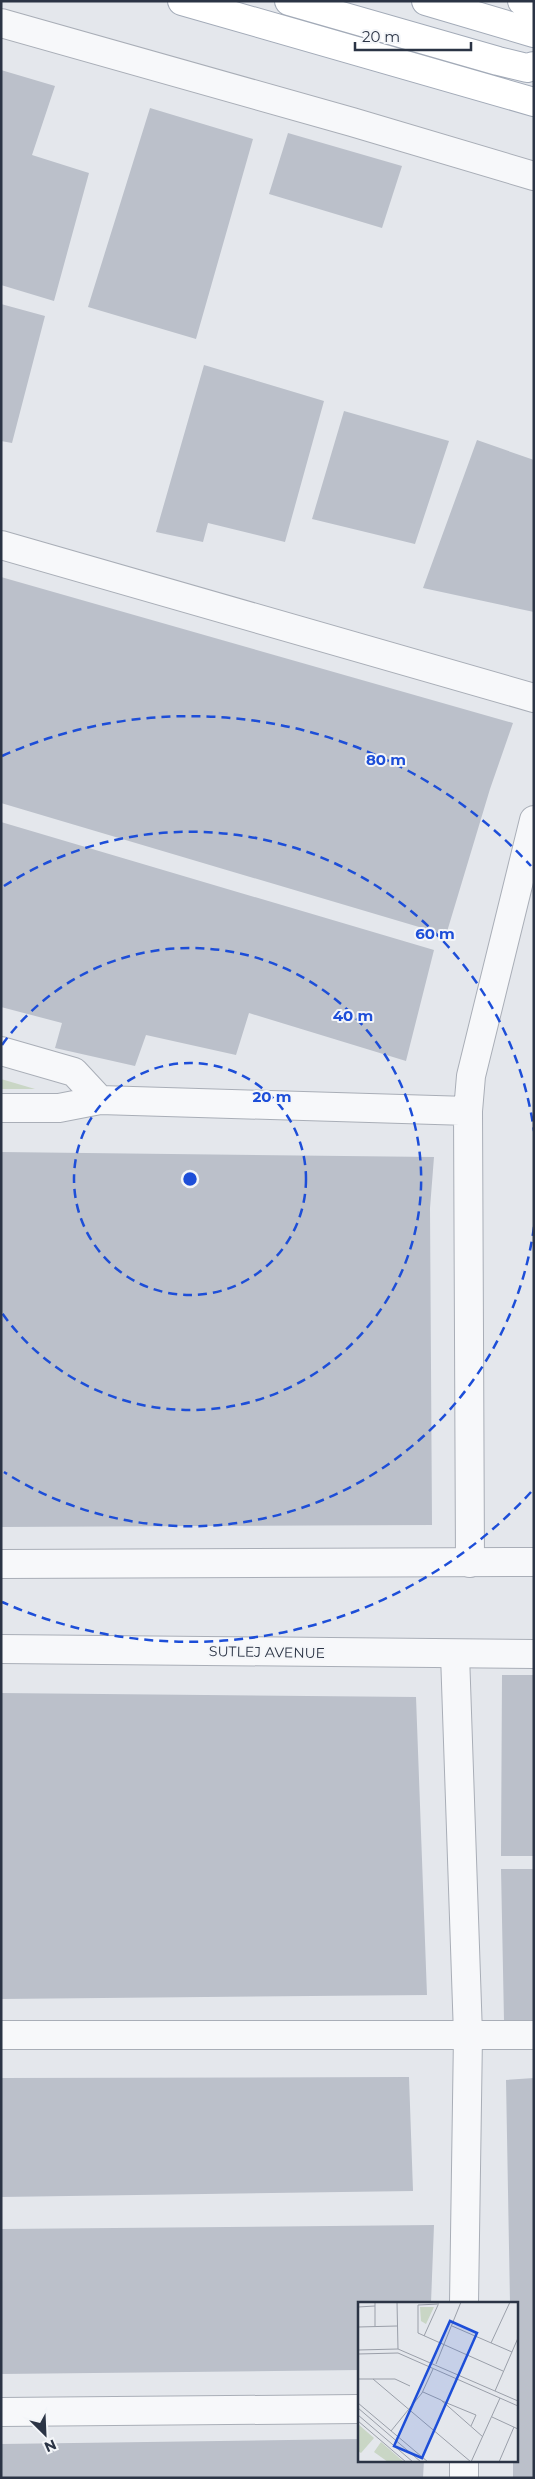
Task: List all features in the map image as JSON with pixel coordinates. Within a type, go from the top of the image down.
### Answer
[{"type":"main road","points":[[182,1],[534,102]]},
{"type":"main road","points":[[289,1],[498,62],[527,68],[534,66]]},
{"type":"main road","points":[[426,1],[534,33]]},
{"type":"main road","points":[[522,1],[534,4]]},
{"type":"street","points":[[1,23],[352,122],[534,176]]},
{"type":"street","points":[[1,545],[534,698]]},
{"type":"street","points":[[470,1563],[468,1111],[471,1076],[534,820]]},
{"type":"street","points":[[1,1052],[74,1072],[100,1100]]},
{"type":"street","points":[[1,1108],[59,1108],[100,1100],[468,1111]]},
{"type":"street","points":[[1,1564],[534,1562]]},
{"type":"street","name":"SUTLEJ AVENUE","points":[[1,1649],[534,1654]]},
{"type":"street","points":[[455,1654],[468,2035],[464,2302]]},
{"type":"street","points":[[1,2035],[534,2035]]},
{"type":"street","points":[[1,2412],[358,2409]]},
{"type":"street","points":[[464,2462],[464,2478]]},
{"type":"green space","points":[[1,1079],[35,1089],[1,1089]]},
{"type":"building","points":[[1,70],[55,86],[32,155],[89,173],[54,301],[1,285]]},
{"type":"building","points":[[150,108],[253,139],[196,339],[88,307]]},
{"type":"building","points":[[288,133],[402,166],[382,228],[269,194]]},
{"type":"building","points":[[1,304],[45,316],[12,443],[1,441]]},
{"type":"building","points":[[204,365],[324,401],[285,542],[208,523],[203,542],[156,532]]},
{"type":"building","points":[[344,411],[449,441],[415,544],[312,519]]},
{"type":"building","points":[[477,440],[534,460],[534,612],[423,588]]},
{"type":"building","points":[[1,577],[513,723],[490,789],[446,935],[1,803]]},
{"type":"building","points":[[1,822],[434,950],[406,1061],[249,1013],[236,1055],[146,1035],[135,1066],[55,1048],[62,1023],[1,1007]]},
{"type":"building","points":[[1,1152],[434,1157],[430,1208],[432,1525],[1,1527]]},
{"type":"building","points":[[502,1675],[534,1675],[534,1856],[501,1856]]},
{"type":"building","points":[[1,1693],[416,1697],[427,1995],[1,1999]]},
{"type":"building","points":[[501,1869],[534,1869],[534,2021],[504,2021]]},
{"type":"building","points":[[409,2077],[413,2191],[1,2197],[1,2078]]},
{"type":"building","points":[[534,2078],[534,2478],[513,2478],[513,2462],[518,2462],[518,2302],[510,2302],[506,2080]]},
{"type":"building","points":[[434,2225],[431,2302],[358,2302],[358,2370],[1,2374],[1,2229]]},
{"type":"building","points":[[358,2439],[358,2462],[424,2462],[423,2478],[1,2478],[1,2444]]}]
